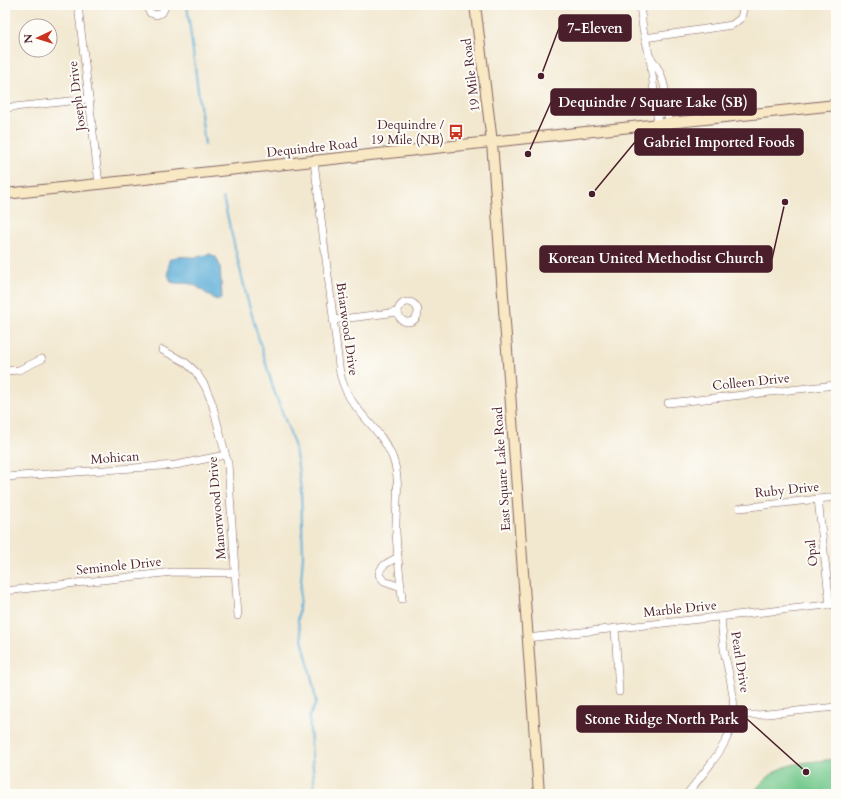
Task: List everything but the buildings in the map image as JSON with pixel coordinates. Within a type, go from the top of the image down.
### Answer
[{"type":"main road","name":"19 Mile Road","points":[[475,5],[492,142]]},
{"type":"main road","name":"Dequindre Road","points":[[5,194],[836,105]]},
{"type":"main road","name":"East Square Lake Road","points":[[492,142],[526,638],[539,794]]},
{"type":"street","name":"Joseph Drive","points":[[78,5],[99,184]]},
{"type":"street","points":[[146,5],[150,13],[156,15],[162,13],[166,5]]},
{"type":"street","points":[[640,5],[645,38],[650,58],[658,124]]},
{"type":"street","points":[[645,38],[732,25],[741,18],[744,5]]},
{"type":"street","points":[[650,58],[660,69],[663,79],[669,123]]},
{"type":"street","points":[[5,108],[89,99]]},
{"type":"street","name":"Briarwood Drive","points":[[314,161],[338,361],[344,385],[354,404],[387,445],[395,467],[398,488],[396,528],[402,599]]},
{"type":"street","points":[[333,320],[398,312]]},
{"type":"street","name":"Manorwood Drive","points":[[162,350],[185,362],[202,380],[212,403],[229,475],[238,616]]},
{"type":"street","points":[[5,371],[19,370],[42,359]]},
{"type":"street","name":"Colleen Drive","points":[[668,403],[836,385]]},
{"type":"street","name":"Mohican","points":[[5,477],[176,465],[225,455]]},
{"type":"street","name":"Ruby Drive","points":[[740,508],[836,497]]},
{"type":"street","name":"Opal","points":[[818,499],[833,605]]},
{"type":"street","points":[[398,557],[384,564],[379,571],[379,575],[384,581],[401,586]]},
{"type":"street","name":"Seminole Drive","points":[[5,591],[174,572],[236,573]]},
{"type":"street","name":"Marble Drive","points":[[526,638],[833,605]]},
{"type":"street","name":"Pearl Drive","points":[[687,794],[721,748],[728,736],[733,715],[733,689],[725,655],[721,617]]},
{"type":"street","points":[[615,628],[619,692]]},
{"type":"street","points":[[733,715],[764,715],[836,707]]},
{"type":"green space","points":[[836,759],[836,794],[752,794],[762,783],[780,769],[799,763]]},
{"type":"water","points":[[210,254],[216,257],[220,266],[222,298],[217,300],[214,299],[199,288],[187,283],[171,282],[168,274],[169,260],[177,257],[196,257]]},
{"type":"waterway","points":[[187,5],[205,145]]},
{"type":"waterway","points":[[223,198],[247,298],[273,388],[294,444],[298,466],[301,491],[303,555],[298,622],[316,703],[309,717],[315,794]]},
{"type":"place","name":"7-Eleven","points":[[541,76]]},
{"type":"place","name":"Dequindre / 19 Mile (NB)","points":[[456,132]]},
{"type":"place","name":"Dequindre / Square Lake (SB)","points":[[528,154]]},
{"type":"place","name":"Gabriel Imported Foods","points":[[592,194]]},
{"type":"place","name":"Korean United Methodist Church","points":[[785,202]]},
{"type":"place","name":"Stone Ridge North Park","points":[[806,772]]}]
